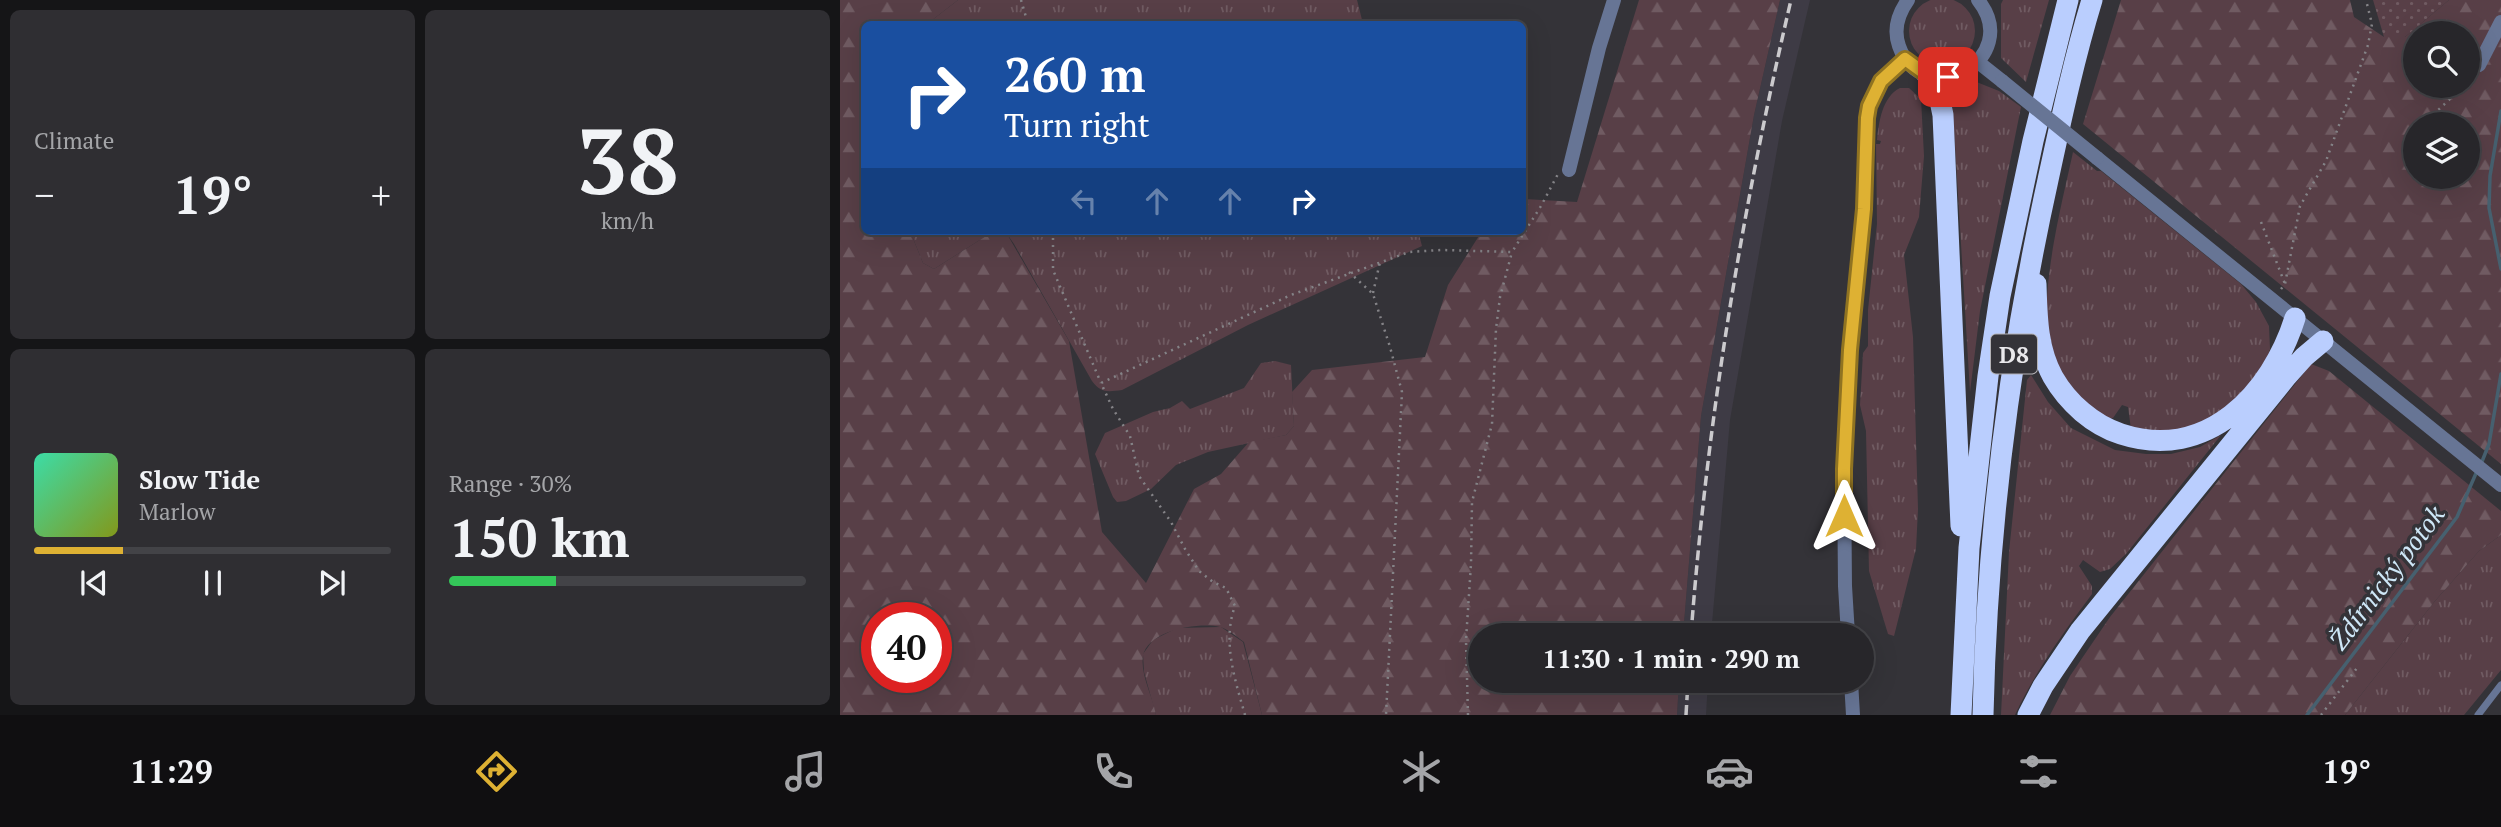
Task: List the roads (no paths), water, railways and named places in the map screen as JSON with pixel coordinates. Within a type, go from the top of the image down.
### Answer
[{"type":"highway","name":"D8","points":[[1961,715],[1969,548],[1988,376],[2000,296],[2033,141],[2068,0]]},
{"type":"highway","name":"D8","points":[[1983,715],[1993,526],[2010,374],[2057,135],[2092,0]]},
{"type":"highway","points":[[1927,75],[1938,91],[1944,115],[1966,600]]},
{"type":"highway","points":[[2035,237],[2037,322],[2040,343],[2053,376],[2084,413],[2112,431],[2158,441],[2173,440],[2199,433],[2227,418],[2247,401],[2273,369],[2286,344],[2294,318]]},
{"type":"highway","points":[[2028,715],[2060,659],[2109,593],[2287,376],[2323,341]]},
{"type":"street","points":[[1564,171],[1614,0]]},
{"type":"street","points":[[1906,1],[1896,30],[1897,41],[1905,59],[1927,75],[1941,78],[1968,71],[1978,62],[1987,46],[1989,28],[1978,0]]},
{"type":"street","points":[[2480,63],[2501,22]]},
{"type":"street","points":[[1847,623],[1844,469],[1850,350],[1864,209],[1867,118],[1869,106],[1881,81],[1905,59]]},
{"type":"street","points":[[1978,62],[2501,485]]},
{"type":"street","points":[[1852,693],[1853,715]]},
{"type":"lane","points":[[2478,715],[2501,685]]},
{"type":"waterway","name":"Ždírnický potok","points":[[2501,111],[2490,176],[2489,208],[2501,269]]},
{"type":"waterway","name":"Ždírnický potok","points":[[2481,464],[2489,444],[2501,374]]},
{"type":"waterway","name":"Ždírnický potok","points":[[2307,715],[2457,517],[2477,471]]},
{"type":"railway","points":[[1692,623],[1706,475],[1729,316],[1757,157],[1791,0]]},
{"type":"railway","points":[[1686,715],[1687,693]]}]
